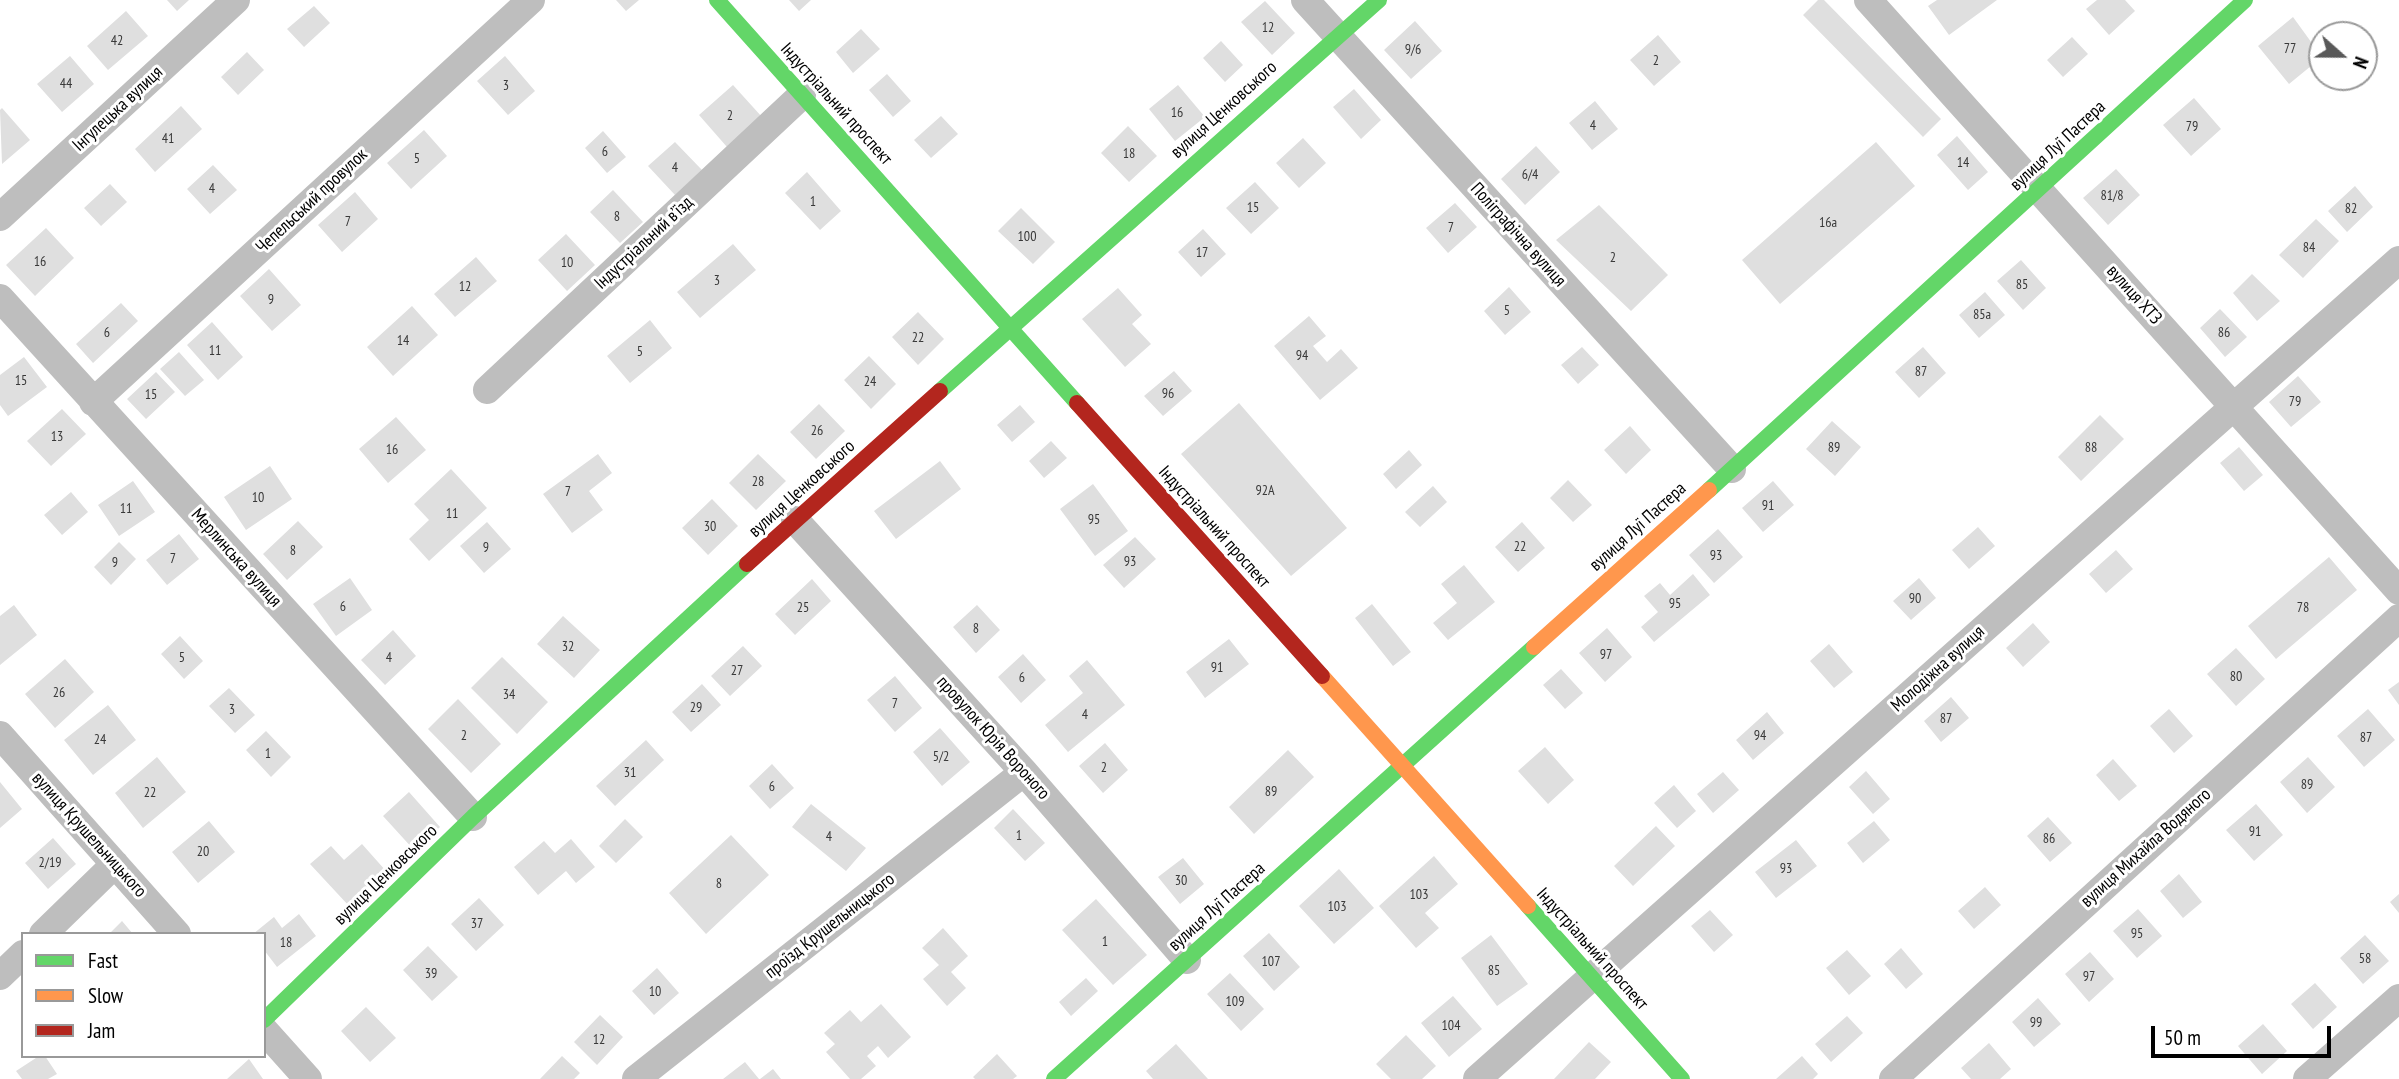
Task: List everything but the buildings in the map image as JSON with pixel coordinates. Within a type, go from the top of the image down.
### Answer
[{"type":"street","name":"Інгулецька вулиця","points":[[0,217],[236,0]]},
{"type":"street","name":"Чепельський провулок","points":[[93,402],[531,0]]},
{"type":"street","name":"Індустріальний проспект","points":[[717,0],[1682,1079]]},
{"type":"street","name":"Поліграфічна вулиця","points":[[1305,0],[1732,469]]},
{"type":"street","name":"вулиця Ценковського","points":[[266,1018],[473,817],[795,520],[1379,0]]},
{"type":"street","name":"вулиця ХТЗ","points":[[1868,0],[2399,591]]},
{"type":"street","name":"вулиця Луї Пастера","points":[[1054,1079],[1732,469],[2245,0]]},
{"type":"street","name":"Індустріальний в’їзд","points":[[486,390],[802,95]]},
{"type":"street","name":"Молодіжна вулиця","points":[[1477,1079],[2399,260]]},
{"type":"street","name":"Мерлинська вулиця","points":[[0,298],[473,817]]},
{"type":"street","name":"провулок Юрія Вороного","points":[[795,520],[1024,772],[1187,960]]},
{"type":"street","name":"вулиця Михайла Водяного","points":[[1893,1079],[2399,618]]},
{"type":"street","name":"вулиця Крушельницького","points":[[0,735],[175,932]]},
{"type":"street","name":"проїзд Крушельницького","points":[[636,1079],[1024,772]]},
{"type":"street","points":[[45,932],[115,864]]},
{"type":"street","points":[[0,976],[21,956]]},
{"type":"street","points":[[2307,1079],[2399,998]]},
{"type":"street","points":[[266,1032],[308,1079]]},
{"type":"traffic: fast","points":[[717,0],[1077,403]]},
{"type":"traffic: fast","points":[[940,391],[1379,0]]},
{"type":"traffic: fast","points":[[1709,490],[2245,0]]},
{"type":"traffic: fast","points":[[266,1018],[473,817],[747,564]]},
{"type":"traffic: fast","points":[[1054,1079],[1534,647]]},
{"type":"traffic: fast","points":[[1528,906],[1682,1079]]},
{"type":"traffic: slow","points":[[1534,647],[1709,490]]},
{"type":"traffic: slow","points":[[1322,676],[1528,906]]},
{"type":"traffic: jam","points":[[747,564],[940,391]]},
{"type":"traffic: jam","points":[[1077,403],[1322,676]]}]
